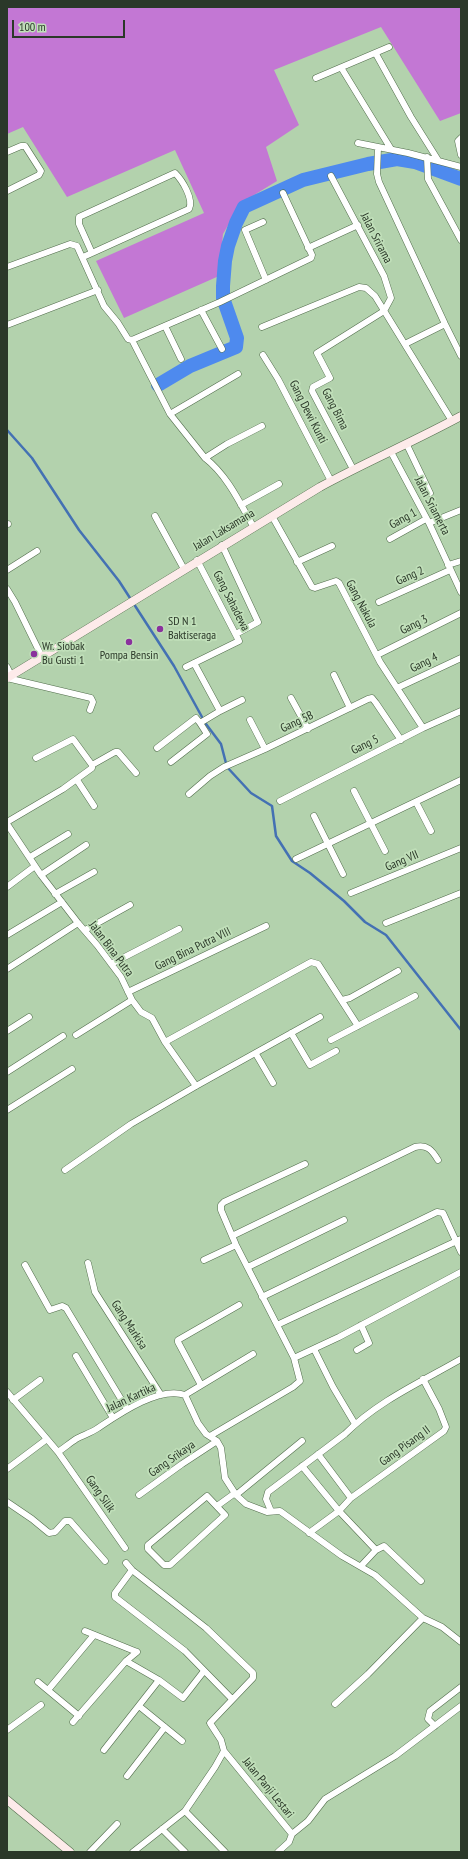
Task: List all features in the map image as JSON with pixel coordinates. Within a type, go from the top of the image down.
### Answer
[{"type":"main road","name":"Jalan Laksamana","points":[[8,677],[253,526],[331,481],[353,469],[407,445],[461,416]]},
{"type":"main road","points":[[7,1800],[70,1852]]},
{"type":"street","points":[[316,78],[376,54],[389,47]]},
{"type":"street","points":[[376,54],[411,117],[438,160]]},
{"type":"street","points":[[342,68],[391,149]]},
{"type":"street","points":[[461,138],[458,141],[461,155]]},
{"type":"street","points":[[358,143],[378,148],[391,149],[426,160],[438,160],[461,167]]},
{"type":"street","points":[[7,152],[21,146],[25,146],[41,171],[39,175],[7,190]]},
{"type":"street","points":[[378,148],[379,182],[461,356]]},
{"type":"street","points":[[426,160],[428,179],[461,240]]},
{"type":"street","points":[[83,257],[92,253],[189,209],[190,201],[183,184],[175,172],[79,217],[79,224],[92,253]]},
{"type":"street","name":"Jalan Srirama","points":[[331,176],[358,225],[390,294],[390,302],[384,311]]},
{"type":"street","points":[[132,340],[220,302],[312,258],[283,193]]},
{"type":"street","points":[[263,222],[245,230],[266,280]]},
{"type":"street","points":[[308,248],[358,225]]},
{"type":"street","points":[[7,267],[70,244],[77,246],[104,306],[118,323],[128,339],[132,340],[138,355],[170,414],[205,458],[212,463],[226,479],[253,526]]},
{"type":"street","points":[[262,327],[359,287],[366,288],[375,296],[452,421]]},
{"type":"street","points":[[7,325],[98,290]]},
{"type":"street","points":[[201,310],[222,349]]},
{"type":"street","name":"Gang Bima","points":[[353,469],[312,391],[313,387],[330,378],[317,353],[384,311]]},
{"type":"street","points":[[405,344],[445,324]]},
{"type":"street","points":[[166,326],[181,359]]},
{"type":"street","name":"Gang Dewi Kunti","points":[[263,355],[278,379],[331,481]]},
{"type":"street","points":[[170,414],[238,374]]},
{"type":"street","points":[[205,458],[227,444],[262,426]]},
{"type":"street","points":[[407,445],[430,493]]},
{"type":"street","name":"Jalan Sriamerta","points":[[391,452],[428,521],[461,592]]},
{"type":"street","points":[[240,505],[279,484]]},
{"type":"street","name":"Gang 1","points":[[390,539],[428,521],[461,510]]},
{"type":"street","points":[[155,516],[184,569]]},
{"type":"street","name":"Gang Nakula","points":[[272,516],[312,587],[315,588],[336,581],[339,583],[377,655],[423,728]]},
{"type":"street","points":[[222,546],[258,622],[236,634]]},
{"type":"street","points":[[297,562],[332,546]]},
{"type":"street","points":[[7,570],[37,551]]},
{"type":"street","name":"Gang Sahadewa","points":[[186,667],[238,642],[239,639],[197,560]]},
{"type":"street","name":"Gang 2","points":[[379,602],[461,561]]},
{"type":"street","points":[[7,589],[16,602],[42,657]]},
{"type":"street","name":"Gang 3","points":[[377,655],[461,613]]},
{"type":"street","name":"Gang 4","points":[[397,688],[461,658]]},
{"type":"street","points":[[194,663],[220,711]]},
{"type":"street","points":[[7,667],[8,677],[91,698],[93,702],[90,710]]},
{"type":"street","points":[[334,675],[350,708]]},
{"type":"street","points":[[291,698],[308,729]]},
{"type":"street","name":"Gang 5B","points":[[189,794],[210,776],[227,766],[372,698],[401,740]]},
{"type":"street","points":[[200,723],[242,700]]},
{"type":"street","name":"Gang 5","points":[[280,801],[423,728],[461,711]]},
{"type":"street","points":[[157,748],[196,718],[207,734],[171,762]]},
{"type":"street","points":[[250,720],[265,749]]},
{"type":"street","points":[[36,758],[73,739],[92,765]]},
{"type":"street","points":[[7,823],[77,780],[92,768],[92,765],[118,752],[136,773]]},
{"type":"street","points":[[77,780],[94,806]]},
{"type":"street","points":[[296,858],[460,783]]},
{"type":"street","points":[[354,791],[385,851]]},
{"type":"street","points":[[416,802],[431,831]]},
{"type":"street","points":[[314,816],[343,874]]},
{"type":"street","name":"Jalan Bina Putra","points":[[7,823],[55,894],[111,964],[132,1000],[141,1012],[152,1018],[165,1042],[196,1086]]},
{"type":"street","points":[[30,857],[68,834]]},
{"type":"street","points":[[41,875],[86,845]]},
{"type":"street","name":"Gang VII","points":[[351,893],[461,848]]},
{"type":"street","points":[[7,887],[35,866]]},
{"type":"street","points":[[55,894],[94,872]]},
{"type":"street","points":[[386,924],[461,893]]},
{"type":"street","points":[[7,935],[62,902]]},
{"type":"street","points":[[85,930],[130,905]]},
{"type":"street","points":[[7,969],[78,924]]},
{"type":"street","name":"Gang Bina Putra VIII","points":[[128,992],[266,926]]},
{"type":"street","points":[[111,964],[179,929]]},
{"type":"street","points":[[165,1042],[311,962],[318,964],[358,1026]]},
{"type":"street","points":[[342,1000],[350,998],[398,971]]},
{"type":"street","points":[[331,1040],[415,996]]},
{"type":"street","points":[[76,1035],[132,1000]]},
{"type":"street","points":[[7,1031],[30,1016]]},
{"type":"street","points":[[65,1170],[131,1124],[320,1017]]},
{"type":"street","points":[[291,1033],[310,1065],[336,1051]]},
{"type":"street","points":[[7,1072],[63,1036]]},
{"type":"street","points":[[256,1054],[273,1083]]},
{"type":"street","points":[[7,1110],[72,1069]]},
{"type":"street","points":[[232,1236],[415,1147],[426,1146],[432,1150],[438,1160]]},
{"type":"street","points":[[210,1436],[298,1384],[300,1378],[294,1358],[232,1236],[221,1210],[221,1205],[224,1202],[305,1164]]},
{"type":"street","points":[[262,1297],[437,1212],[443,1214],[458,1241],[461,1252]]},
{"type":"street","points":[[248,1267],[344,1220]]},
{"type":"street","points":[[277,1326],[458,1241]]},
{"type":"street","points":[[204,1260],[236,1244]]},
{"type":"street","name":"Gang Markisa","points":[[88,1263],[95,1292],[162,1395]]},
{"type":"street","points":[[25,1265],[50,1310],[62,1306],[66,1308],[127,1409]]},
{"type":"street","points":[[294,1358],[361,1325],[461,1272]]},
{"type":"street","points":[[201,1385],[178,1340],[239,1305]]},
{"type":"street","points":[[357,1350],[369,1343],[361,1325]]},
{"type":"street","points":[[314,1349],[333,1387],[355,1424]]},
{"type":"street","points":[[253,1354],[185,1395],[198,1423],[217,1441],[221,1448],[225,1478],[235,1494],[246,1504],[269,1512],[280,1511],[342,1556],[375,1575],[423,1618],[442,1627],[461,1642]]},
{"type":"street","points":[[76,1356],[113,1418]]},
{"type":"street","points":[[269,1512],[266,1499],[268,1492],[355,1424],[403,1390],[461,1359]]},
{"type":"street","name":"Gang Pisang II","points":[[351,1498],[445,1429],[443,1418],[423,1379]]},
{"type":"street","points":[[40,1380],[9,1397],[58,1452]]},
{"type":"street","name":"Jalan Kartika","points":[[58,1452],[127,1409],[162,1395],[175,1392],[185,1395]]},
{"type":"street","points":[[7,1469],[47,1439]]},
{"type":"street","name":"Gang Srikaya","points":[[139,1495],[217,1441]]},
{"type":"street","points":[[217,1506],[235,1494],[302,1441]]},
{"type":"street","name":"Gang Silik","points":[[58,1452],[125,1548]]},
{"type":"street","points":[[309,1533],[339,1511],[351,1498],[318,1454]]},
{"type":"street","points":[[302,1466],[339,1511],[376,1550]]},
{"type":"street","points":[[206,1497],[209,1497],[217,1506],[225,1515],[170,1565],[164,1565],[148,1549],[148,1545],[206,1497]]},
{"type":"street","points":[[7,1502],[32,1518],[49,1533],[54,1532],[65,1521],[70,1521],[105,1561]]},
{"type":"street","points":[[361,1566],[376,1550],[384,1546],[421,1581]]},
{"type":"street","points":[[126,1563],[132,1570],[206,1628],[253,1673],[253,1678],[232,1699],[185,1651],[115,1597],[115,1594],[132,1570]]},
{"type":"street","points":[[335,1704],[368,1674],[423,1618]]},
{"type":"street","points":[[73,1722],[126,1661],[137,1652],[85,1631]]},
{"type":"street","points":[[48,1690],[94,1635]]},
{"type":"street","points":[[126,1661],[159,1680],[183,1698],[204,1671]]},
{"type":"street","points":[[104,1750],[159,1680]]},
{"type":"street","points":[[38,1682],[79,1716]]},
{"type":"street","points":[[435,1726],[428,1719],[430,1711],[461,1687]]},
{"type":"street","name":"Jalan Panji Lestari","points":[[232,1699],[210,1723],[221,1740],[224,1751],[292,1834],[308,1821],[320,1808],[325,1798],[395,1756],[461,1706]]},
{"type":"street","points":[[7,1730],[41,1705]]},
{"type":"street","points":[[139,1706],[182,1741]]},
{"type":"street","points":[[127,1776],[165,1727]]},
{"type":"street","points":[[137,1851],[185,1811],[224,1751]]},
{"type":"street","points":[[185,1811],[225,1852]]},
{"type":"street","points":[[90,1852],[117,1824]]},
{"type":"street","points":[[162,1829],[184,1852]]},
{"type":"street","points":[[278,1852],[289,1842],[292,1834]]},
{"type":"shaded area","points":[[7,7],[461,7],[461,113],[440,121],[381,27],[274,70],[299,125],[266,147],[277,181],[241,203],[223,234],[219,276],[124,318],[96,261],[204,213],[175,150],[67,197],[23,127],[7,134]]},
{"type":"waterway","points":[[158,385],[190,366],[236,347],[237,338],[223,298],[223,286],[228,246],[236,223],[244,207],[303,180],[368,164],[397,159],[415,162],[461,179]]},
{"type":"waterway","points":[[7,430],[32,458],[79,530],[119,581],[174,666],[202,717]]},
{"type":"waterway","points":[[206,724],[221,744],[227,767],[251,793],[272,806],[276,836],[292,861],[310,873],[344,901],[365,922],[386,935],[461,1030]]},
{"type":"place","name":"SD N 1 Baktiseraga","points":[[160,629]]},
{"type":"place","name":"Pompa Bensin","points":[[129,642]]},
{"type":"place","name":"Wr. Siobak Bu Gusti 1","points":[[34,654]]}]
